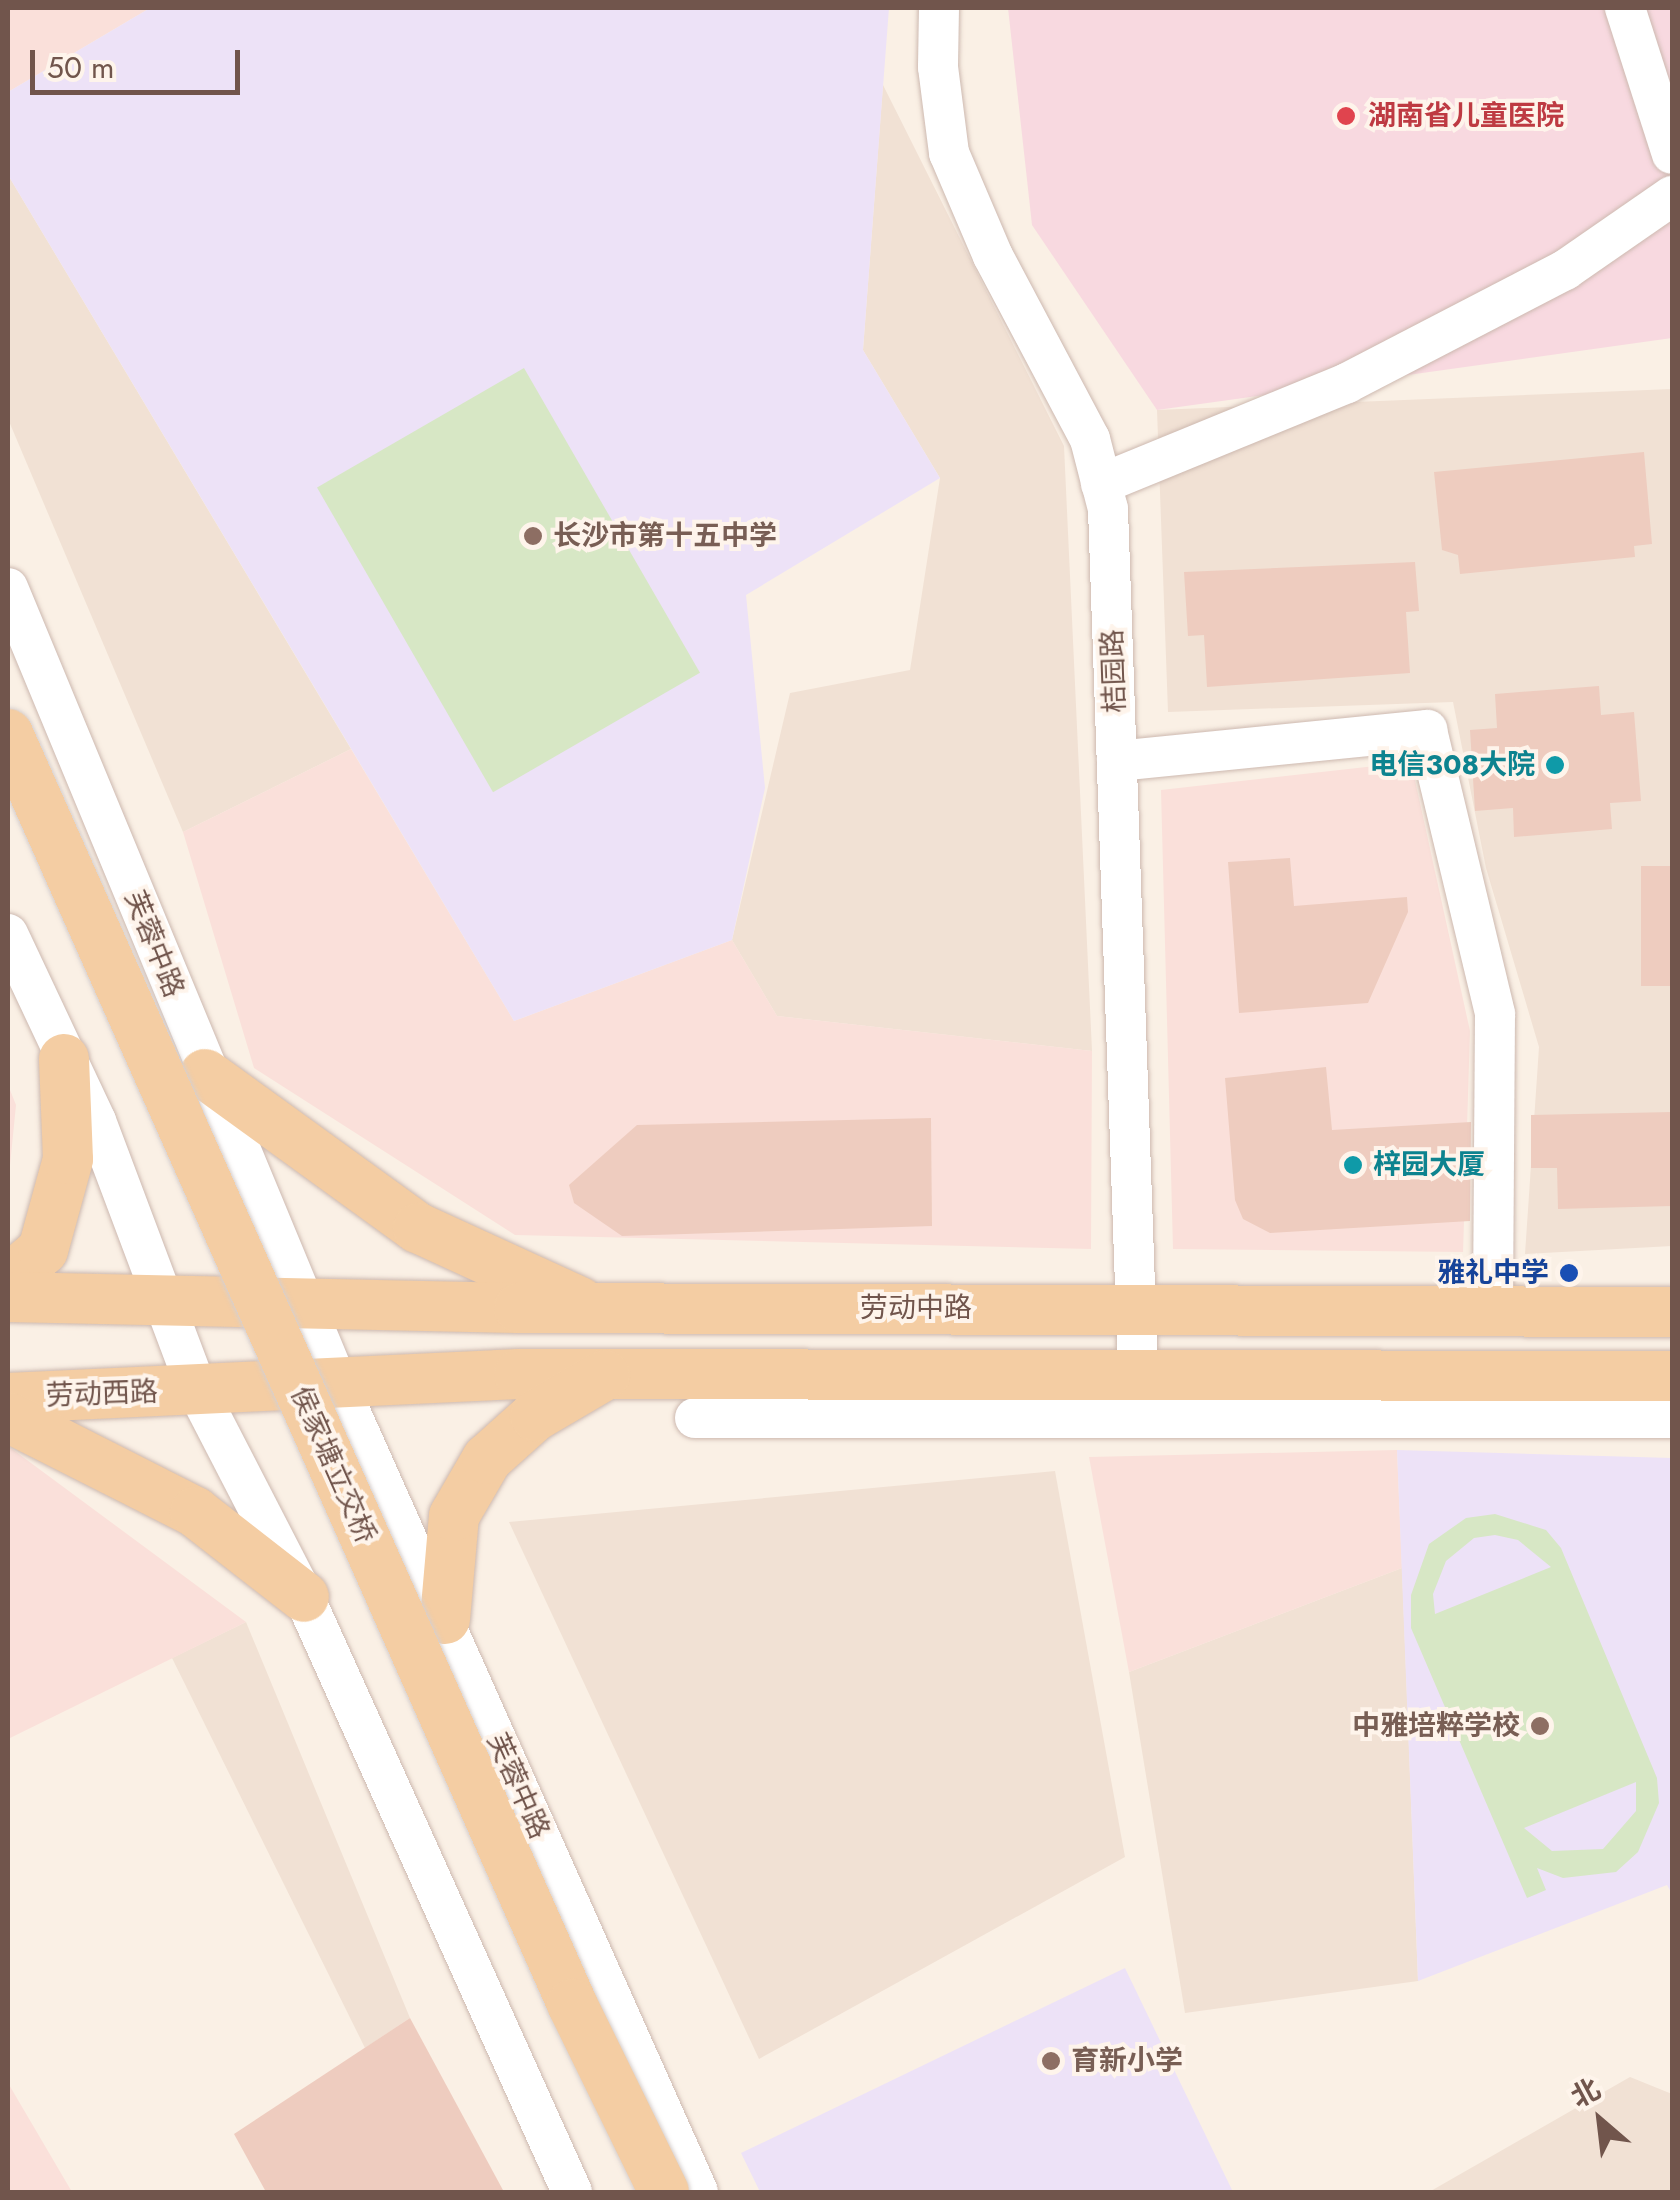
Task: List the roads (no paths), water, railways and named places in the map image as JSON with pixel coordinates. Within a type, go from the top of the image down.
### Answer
[{"type":"main road","name":"侯家塘立交桥","points":[[8,734],[564,1987],[664,2192]]},
{"type":"main road","name":"侯家塘立交桥","points":[[8,813],[544,2016],[631,2192]]},
{"type":"main road","points":[[8,1280],[42,1250],[68,1159],[64,1058]]},
{"type":"main road","points":[[205,1074],[418,1228],[594,1308]]},
{"type":"main road","points":[[8,1297],[159,1300]]},
{"type":"main road","name":"劳动中路","points":[[159,1300],[594,1308],[1672,1312]]},
{"type":"main road","points":[[197,1390],[336,1380],[607,1374],[1138,1371],[1672,1376]]},
{"type":"main road","points":[[445,1618],[454,1516],[488,1459],[535,1416],[607,1374]]},
{"type":"main road","name":"劳动西路","points":[[8,1398],[197,1390]]},
{"type":"main road","points":[[8,1417],[196,1512],[304,1597]]},
{"type":"street","name":"桔园路","points":[[939,8],[938,67],[948,153],[994,256],[1090,439],[1108,510],[1138,1371]]},
{"type":"street","points":[[1625,8],[1672,154]]},
{"type":"street","points":[[1102,484],[1347,384],[1565,270],[1672,196]]},
{"type":"street","name":"芙蓉中路","points":[[8,588],[205,1074],[336,1380],[698,2192]]},
{"type":"street","points":[[1117,760],[1427,730],[1496,1014],[1494,1311]]},
{"type":"street","points":[[8,934],[96,1121],[159,1300],[197,1390],[304,1597],[572,2192]]},
{"type":"street","points":[[695,1418],[1672,1418]]},
{"type":"place","name":"湖南省儿童医院","points":[[1346,116]]},
{"type":"place","name":"长沙市第十五中学","points":[[533,536]]},
{"type":"place","name":"电信308大院","points":[[1555,765]]},
{"type":"place","name":"梓园大厦","points":[[1353,1165]]},
{"type":"place","name":"雅礼中学","points":[[1569,1273]]},
{"type":"place","name":"中雅培粹学校","points":[[1540,1726]]},
{"type":"place","name":"育新小学","points":[[1051,2061]]}]
